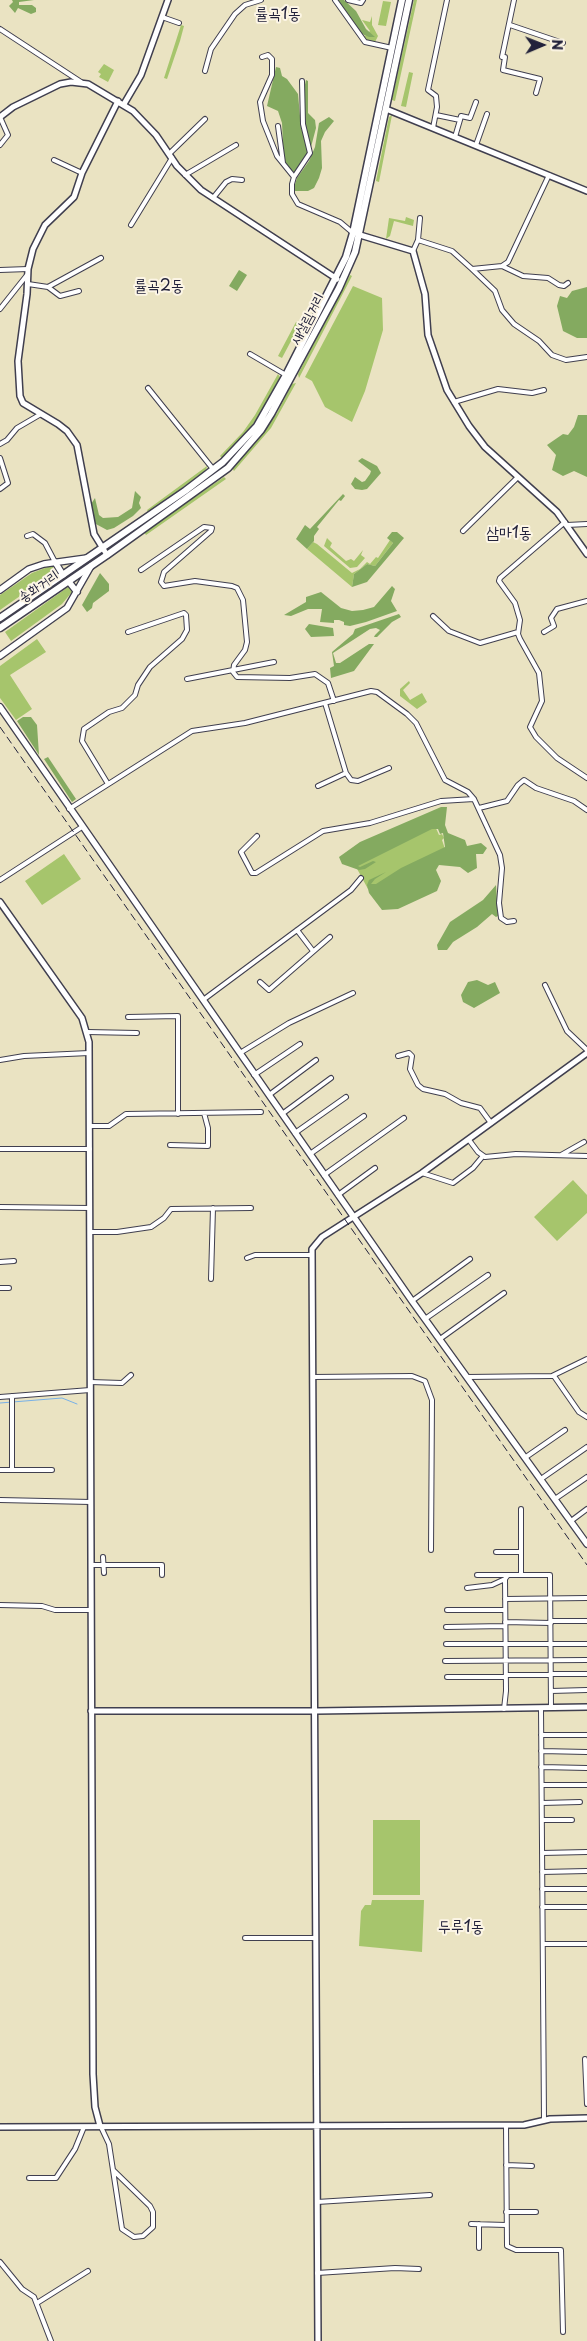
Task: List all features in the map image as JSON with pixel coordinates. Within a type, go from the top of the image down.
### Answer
[{"type":"main road","name":"새살림거리","points":[[91,566],[228,468],[261,430],[282,395],[356,252],[357,234],[402,0]]},
{"type":"main road","name":"새살림거리","points":[[87,558],[213,469],[257,426],[336,279],[357,234],[409,0]]},
{"type":"main road","points":[[0,590],[29,570],[55,562],[87,558]]},
{"type":"main road","name":"송화거리","points":[[0,618],[87,558]]},
{"type":"main road","points":[[55,562],[63,575]]},
{"type":"main road","points":[[0,656],[67,608],[78,592],[91,566]]},
{"type":"main road","name":"송화거리","points":[[0,628],[91,566]]},
{"type":"main road","points":[[69,582],[78,592]]},
{"type":"main road","points":[[0,707],[412,1301],[587,1544]]},
{"type":"street","points":[[124,104],[141,75],[168,0]]},
{"type":"street","points":[[205,71],[211,49],[236,14],[246,5],[261,0]]},
{"type":"street","points":[[335,0],[365,42],[392,48]]},
{"type":"street","points":[[348,0],[361,3],[363,0]]},
{"type":"street","points":[[433,128],[436,115],[436,96],[428,90],[447,0]]},
{"type":"street","points":[[514,0],[502,57],[505,57],[503,70],[540,79],[536,93]]},
{"type":"street","points":[[162,18],[179,23]]},
{"type":"street","points":[[510,26],[563,42]]},
{"type":"street","points":[[0,29],[81,82],[124,104],[147,125],[185,175],[201,190],[336,279]]},
{"type":"street","points":[[262,58],[270,55],[272,69],[270,80],[260,102],[260,109],[270,143],[283,165],[294,177]]},
{"type":"street","points":[[302,81],[303,124],[310,153],[294,177],[291,189],[298,204],[340,222],[357,234],[413,251]]},
{"type":"street","points":[[0,145],[8,135],[0,117],[52,87],[71,82],[81,82]]},
{"type":"street","points":[[107,555],[94,534],[77,445],[67,431],[23,403],[20,396],[18,361],[28,271],[39,235],[56,213],[74,197],[82,173],[118,101]]},
{"type":"street","points":[[455,137],[461,116],[470,118],[476,102]]},
{"type":"street","points":[[386,109],[587,191]]},
{"type":"street","points":[[476,145],[487,114]]},
{"type":"street","points":[[436,115],[460,120]]},
{"type":"street","points":[[131,225],[170,156],[205,119]]},
{"type":"street","points":[[278,126],[283,165]]},
{"type":"street","points":[[185,175],[236,145]]},
{"type":"street","points":[[54,160],[82,173]]},
{"type":"street","points":[[502,266],[511,258],[549,175]]},
{"type":"street","points":[[213,198],[226,182],[232,179],[242,180]]},
{"type":"street","points":[[420,218],[418,240],[413,251],[424,294],[428,335],[443,381],[469,426],[485,447],[566,523],[587,554]]},
{"type":"street","points":[[418,240],[452,251],[495,291],[502,310],[514,324],[539,341],[552,355],[566,360],[587,357]]},
{"type":"street","points":[[48,287],[101,258]]},
{"type":"street","points":[[472,269],[502,266],[523,276],[548,278],[559,286],[564,286],[568,283]]},
{"type":"street","points":[[0,270],[28,271]]},
{"type":"street","points":[[0,309],[28,271]]},
{"type":"street","points":[[28,284],[48,287],[60,296],[78,291]]},
{"type":"street","points":[[250,354],[286,375]]},
{"type":"street","points":[[148,388],[213,469]]},
{"type":"street","points":[[454,402],[498,389],[532,393],[544,390]]},
{"type":"street","points":[[0,444],[7,440],[17,428],[41,414]]},
{"type":"street","points":[[0,458],[8,483],[0,489]]},
{"type":"street","points":[[463,532],[518,478]]},
{"type":"street","points":[[587,524],[566,523],[500,578],[501,584],[515,603],[520,620],[518,632],[520,639],[539,673],[542,702],[530,727],[536,737],[557,758],[587,778]]},
{"type":"street","points":[[141,570],[204,528],[212,528],[211,531],[164,572],[161,582],[168,587],[195,581],[237,588],[244,600],[247,642],[245,650],[234,665],[233,672],[237,678],[290,678],[315,674],[328,684],[334,701]]},
{"type":"street","points":[[27,536],[34,534],[46,543],[55,562]]},
{"type":"street","points":[[544,632],[554,626],[552,614],[558,609],[587,601]]},
{"type":"street","points":[[108,784],[82,741],[84,729],[109,712],[122,708],[135,695],[138,685],[150,667],[182,639],[187,630],[186,615],[184,613],[128,632]]},
{"type":"street","points":[[433,616],[449,631],[480,643],[518,632]]},
{"type":"street","points":[[187,679],[233,672],[274,662]]},
{"type":"street","points":[[69,809],[192,731],[245,723],[377,692],[416,723],[445,780],[468,792],[474,799],[500,855],[502,868],[500,903],[502,918],[507,922],[514,921]]},
{"type":"street","points":[[326,703],[346,773],[351,780],[358,781],[389,768]]},
{"type":"street","points":[[318,786],[346,773]]},
{"type":"street","points":[[479,808],[507,800],[518,784],[524,780],[536,788],[574,802],[587,810]]},
{"type":"street","points":[[257,836],[241,852],[252,873],[256,873],[323,831],[370,823],[441,801],[474,799]]},
{"type":"street","points":[[0,880],[82,827]]},
{"type":"street","points":[[203,1000],[351,890],[361,878]]},
{"type":"street","points":[[0,902],[82,1018],[87,1032],[89,1053],[93,2074],[95,2107],[100,2126],[109,2144],[122,2229],[134,2237],[143,2236],[153,2227],[153,2212],[113,2170]]},
{"type":"street","points":[[297,930],[313,951]]},
{"type":"street","points":[[260,982],[269,990],[330,937]]},
{"type":"street","points":[[318,2341],[313,1246],[318,1240],[422,1173],[469,1140],[587,1052],[567,1031],[545,985]]},
{"type":"street","points":[[240,1053],[289,1023],[353,993]]},
{"type":"street","points":[[128,1017],[178,1016],[178,1114]]},
{"type":"street","points":[[87,1032],[137,1033]]},
{"type":"street","points":[[254,1074],[300,1044]]},
{"type":"street","points":[[0,1060],[24,1056],[89,1053]]},
{"type":"street","points":[[398,1056],[409,1053],[412,1056],[410,1069],[418,1085],[423,1089],[445,1094],[461,1103],[480,1108],[492,1123]]},
{"type":"street","points":[[269,1095],[316,1060]]},
{"type":"street","points":[[282,1114],[331,1078]]},
{"type":"street","points":[[295,1133],[346,1097]]},
{"type":"street","points":[[90,1126],[109,1126],[126,1114],[261,1112]]},
{"type":"street","points":[[170,1145],[208,1146],[208,1128],[204,1113]]},
{"type":"street","points":[[310,1154],[364,1116]]},
{"type":"street","points":[[324,1174],[404,1118]]},
{"type":"street","points":[[469,1140],[483,1156]]},
{"type":"street","points":[[559,1156],[584,1142]]},
{"type":"street","points":[[0,1149],[90,1148]]},
{"type":"street","points":[[422,1173],[453,1183],[473,1168],[483,1156],[516,1154],[587,1156]]},
{"type":"street","points":[[338,1195],[375,1168]]},
{"type":"street","points":[[0,1208],[90,1208]]},
{"type":"street","points":[[211,1279],[213,1208]]},
{"type":"street","points":[[90,1232],[117,1232],[151,1227],[164,1218],[171,1209],[251,1208]]},
{"type":"street","points":[[246,1258],[255,1255],[312,1255]]},
{"type":"street","points":[[412,1301],[470,1259]]},
{"type":"street","points":[[0,1262],[14,1261]]},
{"type":"street","points":[[425,1319],[488,1275]]},
{"type":"street","points":[[0,1288],[9,1288]]},
{"type":"street","points":[[440,1339],[504,1293]]},
{"type":"street","points":[[467,1377],[539,1378],[554,1376],[587,1359]]},
{"type":"street","points":[[90,1382],[122,1383],[131,1375]]},
{"type":"street","points":[[313,1377],[412,1376],[422,1378],[429,1387],[432,1400],[433,1438],[431,1550]]},
{"type":"street","points":[[554,1376],[579,1412],[587,1417]]},
{"type":"street","points":[[0,1397],[12,1400],[90,1390]]},
{"type":"street","points":[[12,1400],[12,1470]]},
{"type":"street","points":[[526,1457],[565,1430]]},
{"type":"street","points":[[541,1479],[587,1447]]},
{"type":"street","points":[[0,1470],[52,1470]]},
{"type":"street","points":[[555,1499],[587,1477]]},
{"type":"street","points":[[0,1500],[91,1502]]},
{"type":"street","points":[[520,1509],[520,1575]]},
{"type":"street","points":[[571,1521],[587,1509]]},
{"type":"street","points":[[496,1552],[520,1552]]},
{"type":"street","points":[[103,1557],[104,1573]]},
{"type":"street","points":[[91,1566],[163,1565],[162,1575]]},
{"type":"street","points":[[477,1574],[507,1577],[550,1575],[551,1708]]},
{"type":"street","points":[[504,1709],[507,1577]]},
{"type":"street","points":[[467,1588],[492,1585],[507,1577]]},
{"type":"street","points":[[505,1599],[587,1598]]},
{"type":"street","points":[[0,1605],[42,1606],[55,1610],[91,1610]]},
{"type":"street","points":[[446,1610],[505,1610]]},
{"type":"street","points":[[446,1627],[587,1621]]},
{"type":"street","points":[[446,1644],[587,1644]]},
{"type":"street","points":[[445,1661],[587,1660]]},
{"type":"street","points":[[447,1677],[587,1674]]},
{"type":"street","points":[[551,1691],[587,1690]]},
{"type":"street","points":[[91,1711],[316,1711],[587,1707]]},
{"type":"street","points":[[541,1708],[544,2120]]},
{"type":"street","points":[[541,1735],[587,1735]]},
{"type":"street","points":[[541,1751],[587,1752]]},
{"type":"street","points":[[541,1767],[587,1768]]},
{"type":"street","points":[[542,1785],[587,1785]]},
{"type":"street","points":[[542,1803],[580,1802]]},
{"type":"street","points":[[542,1820],[572,1820]]},
{"type":"street","points":[[542,1853],[587,1852]]},
{"type":"street","points":[[542,1872],[587,1871]]},
{"type":"street","points":[[542,1889],[587,1889]]},
{"type":"street","points":[[542,1907],[587,1907]]},
{"type":"street","points":[[245,1938],[316,1938]]},
{"type":"street","points":[[543,1944],[587,1944]]},
{"type":"street","points":[[585,2059],[587,2104]]},
{"type":"street","points":[[0,2127],[506,2126],[524,2125],[544,2120],[587,2118]]},
{"type":"street","points":[[29,2178],[56,2178],[75,2149],[84,2126]]},
{"type":"street","points":[[506,2126],[507,2246],[516,2250],[561,2250],[563,2332]]},
{"type":"street","points":[[506,2165],[532,2166]]},
{"type":"street","points":[[317,2202],[430,2194]]},
{"type":"street","points":[[506,2212],[536,2212]]},
{"type":"street","points":[[471,2224],[506,2225]]},
{"type":"street","points":[[479,2248],[480,2224]]},
{"type":"street","points":[[0,2262],[22,2289],[34,2297],[52,2341]]},
{"type":"street","points":[[318,2273],[419,2269]]},
{"type":"street","points":[[37,2303],[88,2271]]},
{"type":"green space","points":[[12,0],[34,0],[19,2],[19,5],[32,5],[36,8],[36,12],[31,14],[18,8],[15,13],[9,6],[13,2]]},
{"type":"green space","points":[[338,0],[344,0],[356,11],[366,29],[375,37],[362,34]]},
{"type":"green space","points":[[414,0],[417,0],[395,101],[392,100]]},
{"type":"green space","points":[[383,1],[391,2],[386,26],[378,25]]},
{"type":"green space","points":[[372,16],[372,25],[378,36],[375,42],[366,40],[362,34],[365,36],[370,31],[362,20],[370,22]]},
{"type":"green space","points":[[181,25],[184,26],[167,79],[164,78]]},
{"type":"green space","points":[[104,64],[114,70],[108,82],[99,77],[101,74],[98,72]]},
{"type":"green space","points":[[276,67],[280,68],[282,76],[287,79],[298,94],[301,127],[308,150],[308,154],[294,174],[284,164],[282,123],[278,111],[267,106]]},
{"type":"green space","points":[[409,72],[413,73],[406,107],[401,106]]},
{"type":"green space","points":[[306,80],[308,81],[308,113],[315,120],[316,128],[311,147],[304,125],[304,89]]},
{"type":"green space","points":[[392,115],[379,182],[376,181],[389,117]]},
{"type":"green space","points":[[329,117],[334,121],[325,132],[321,141],[322,168],[319,178],[314,188],[308,191],[293,191],[297,178],[309,161],[315,147],[319,123]]},
{"type":"green space","points":[[406,217],[414,220],[413,226],[394,221],[390,236],[386,239],[389,218],[405,221]]},
{"type":"green space","points":[[239,270],[247,275],[237,291],[229,286]]},
{"type":"green space","points":[[350,275],[352,276],[299,378],[298,374]]},
{"type":"green space","points":[[353,286],[382,298],[383,330],[365,391],[352,422],[325,407],[312,381],[305,377]]},
{"type":"green space","points":[[587,287],[587,338],[577,338],[563,331],[557,306],[560,296],[567,298],[572,291]]},
{"type":"green space","points":[[296,322],[300,324],[282,358],[278,356]]},
{"type":"green space","points":[[278,374],[280,377],[258,417],[246,434],[222,458],[220,456],[243,432],[255,415]]},
{"type":"green space","points":[[296,383],[271,428],[234,471],[232,468],[258,440],[277,413],[292,384]]},
{"type":"green space","points":[[578,415],[587,415],[587,477],[574,471],[563,476],[552,470],[556,455],[547,445],[563,434],[568,435],[574,427]]},
{"type":"green space","points":[[362,458],[377,466],[381,473],[367,489],[362,490],[355,489],[351,484],[355,477],[362,482],[370,474],[371,471],[358,461]]},
{"type":"green space","points":[[207,466],[206,471],[148,512],[147,510]]},
{"type":"green space","points":[[224,477],[226,479],[146,535],[144,532]]},
{"type":"green space","points":[[135,491],[141,497],[139,503],[141,508],[133,516],[114,528],[107,530],[94,523],[91,504],[95,498],[99,515],[103,518],[118,517],[132,508]]},
{"type":"green space","points":[[343,494],[345,496],[341,501],[339,500],[317,527],[319,529],[314,536],[314,541],[307,549],[296,539],[305,525],[310,529]]},
{"type":"green space","points":[[392,532],[397,532],[404,538],[367,582],[352,587],[354,574],[367,564],[375,566],[393,543],[387,538]]},
{"type":"green space","points":[[327,538],[332,543],[330,547],[346,561],[351,559],[354,561],[363,550],[361,555],[365,558],[357,567],[350,568],[324,546]]},
{"type":"green space","points":[[390,540],[393,543],[375,566],[367,564],[354,574],[352,587],[307,549],[313,542],[317,544],[352,573],[360,569],[367,562],[370,564],[376,557],[378,558]]},
{"type":"green space","points":[[53,565],[53,573],[0,610],[0,595],[32,573]]},
{"type":"green space","points":[[100,573],[109,584],[109,591],[93,603],[92,608],[87,612],[82,605]]},
{"type":"green space","points":[[392,586],[395,589],[391,601],[397,611],[366,622],[350,626],[344,625],[344,622],[339,620],[334,620],[334,623],[320,622],[322,609],[308,609],[291,616],[284,615],[306,602],[306,597],[321,592],[341,608],[352,611],[363,610],[374,607]]},
{"type":"green space","points":[[70,587],[72,592],[62,604],[11,641],[5,632]]},
{"type":"green space","points":[[399,614],[401,617],[392,622],[377,637],[374,637],[380,630],[376,628],[370,629],[333,653],[336,663],[340,663],[369,644],[374,644],[354,671],[331,678],[330,668],[334,666],[332,652],[353,634],[355,629]]},
{"type":"green space","points":[[309,624],[333,628],[334,636],[311,637],[305,629]]},
{"type":"green space","points":[[37,639],[46,652],[10,675],[32,709],[16,720],[0,698],[0,666]]},
{"type":"green space","points":[[409,681],[410,683],[403,690],[410,700],[422,693],[427,702],[417,709],[400,696],[400,689]]},
{"type":"green space","points":[[23,717],[31,717],[37,725],[39,755],[17,721]]},
{"type":"green space","points":[[48,757],[76,799],[72,802],[44,759]]},
{"type":"green space","points":[[441,807],[447,807],[445,825],[448,833],[465,840],[467,846],[481,843],[487,848],[483,854],[476,854],[477,868],[468,873],[460,867],[439,865],[436,870],[441,881],[437,891],[398,909],[382,910],[369,893],[367,885],[369,880],[386,872],[371,884],[376,884],[401,868],[445,847],[443,833],[440,834],[438,829],[432,829],[358,866],[360,867],[373,861],[376,862],[365,869],[359,870],[342,864],[339,857],[360,842]]},
{"type":"green space","points":[[435,826],[439,835],[442,834],[444,838],[442,840],[445,849],[368,889],[355,865]]},
{"type":"green space","points":[[64,854],[81,879],[42,905],[25,881]]},
{"type":"green space","points":[[496,885],[498,916],[496,917],[492,914],[477,927],[453,942],[447,950],[438,950],[437,945],[450,922],[483,900]]},
{"type":"green space","points":[[477,980],[488,985],[495,982],[500,993],[474,1008],[463,1002],[461,995],[468,982]]},
{"type":"green space","points":[[573,1180],[587,1195],[587,1213],[557,1241],[534,1217]]},
{"type":"green space","points":[[373,1820],[420,1820],[420,1895],[373,1895]]},
{"type":"green space","points":[[372,1900],[424,1900],[422,1952],[359,1946],[361,1911],[365,1905],[371,1905]]},
{"type":"waterway","points":[[0,1403],[62,1398],[77,1404]]},
{"type":"railway","points":[[0,727],[587,1565]]},
{"type":"district","name":"률곡1동","points":[[278,15]]},
{"type":"district","name":"률곡2동","points":[[159,287]]},
{"type":"district","name":"삼마1동","points":[[509,534]]},
{"type":"district","name":"두루1동","points":[[461,1928]]}]
